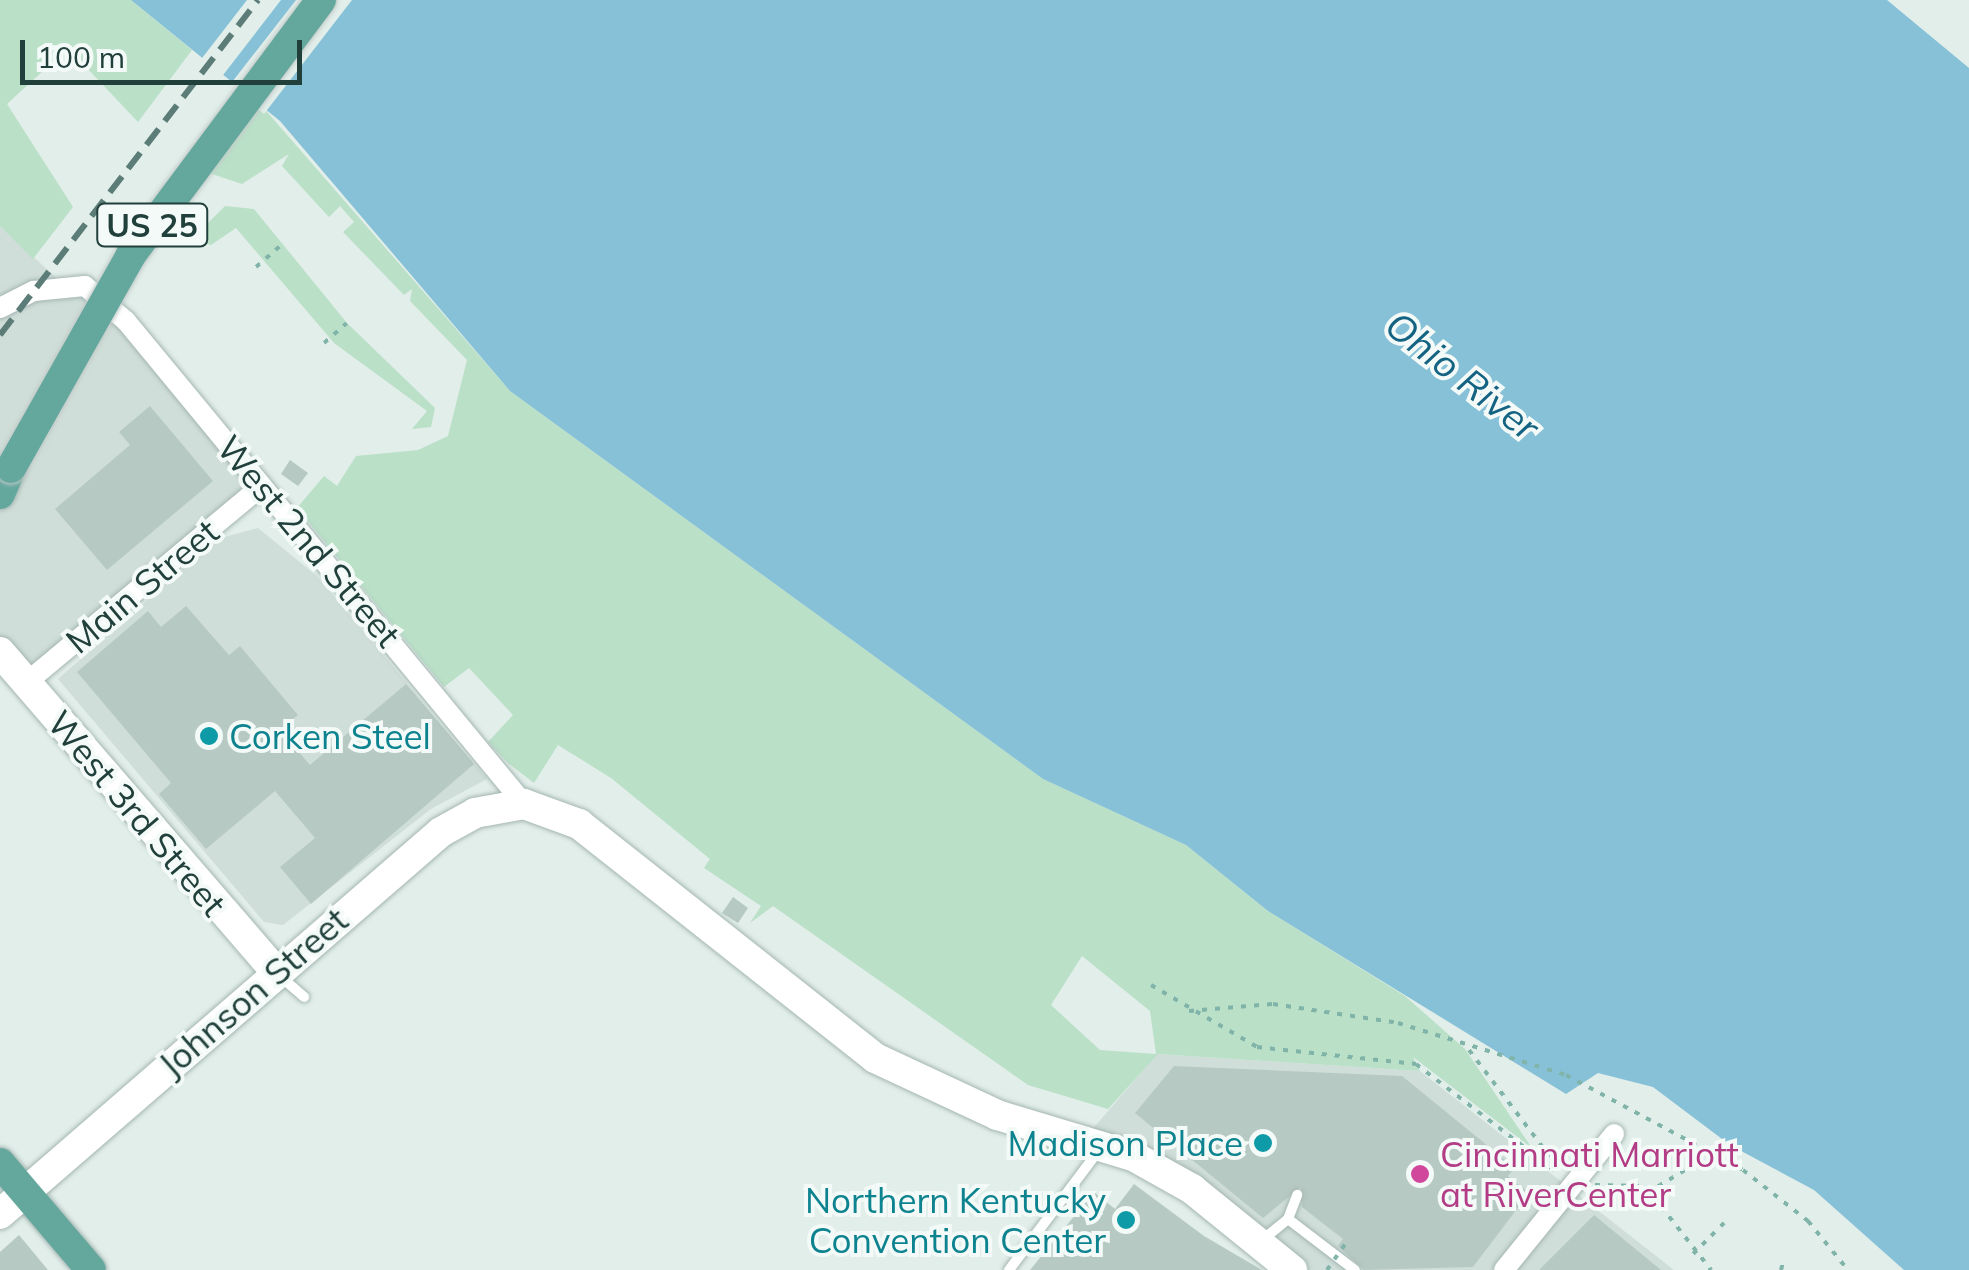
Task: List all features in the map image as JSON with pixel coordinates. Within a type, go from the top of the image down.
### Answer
[{"type":"main road","name":"US 25","points":[[0,494],[131,255],[321,0]]},
{"type":"main road","points":[[0,1163],[91,1270]]},
{"type":"street","name":"West 2nd Street","points":[[0,308],[34,291],[86,286],[126,321],[258,489],[524,804]]},
{"type":"street","name":"Main Street","points":[[26,683],[258,489]]},
{"type":"street","name":"West 3rd Street","points":[[0,652],[276,972]]},
{"type":"street","name":"Johnson Street","points":[[0,1214],[441,832],[475,813],[524,804]]},
{"type":"street","points":[[524,804],[579,824],[875,1058],[997,1115],[1103,1144],[1192,1189],[1292,1270]]},
{"type":"street","points":[[1504,1270],[1614,1134]]},
{"type":"lane","points":[[276,972],[304,997]]},
{"type":"lane","points":[[1008,1270],[1103,1144]]},
{"type":"lane","points":[[1259,1244],[1288,1219],[1297,1195]]},
{"type":"lane","points":[[1288,1219],[1355,1270]]},
{"type":"path","points":[[256,267],[282,244]]},
{"type":"path","points":[[324,343],[347,323]]},
{"type":"path","points":[[1152,985],[1189,1011],[1257,1047],[1416,1064],[1576,1178],[1600,1190],[1647,1193],[1684,1170]]},
{"type":"path","points":[[1189,1011],[1224,1001],[1273,1004],[1398,1023],[1469,1050],[1566,1074],[1743,1170],[1808,1221],[1848,1270]]},
{"type":"path","points":[[1469,1050],[1548,1154],[1576,1178]]},
{"type":"path","points":[[1647,1193],[1693,1254],[1711,1270]]},
{"type":"path","points":[[1693,1254],[1724,1223]]},
{"type":"path","points":[[1327,1270],[1347,1241]]},
{"type":"path","points":[[1781,1270],[1782,1262]]},
{"type":"shaded area","points":[[0,226],[63,284],[85,286],[258,489],[26,683],[0,652]]},
{"type":"shaded area","name":"Corken Steel","points":[[258,528],[317,576],[487,779],[431,809],[283,925],[264,922],[58,679],[217,539]]},
{"type":"shaded area","points":[[1157,1054],[1420,1071],[1674,1270],[1294,1270],[1084,1139]]},
{"type":"green space","points":[[0,0],[131,0],[192,50],[138,122],[68,48],[7,104],[73,207],[33,259],[0,226]]},
{"type":"green space","points":[[261,105],[510,391],[1043,779],[1186,845],[1268,911],[1405,996],[1465,1049],[1532,1148],[1413,1057],[1420,1071],[1158,1054],[1108,1109],[1028,1085],[773,906],[750,923],[761,906],[704,868],[710,859],[611,778],[558,745],[534,783],[488,742],[513,715],[469,668],[444,687],[297,508],[324,476],[337,486],[356,456],[418,450],[448,436],[467,360],[410,301],[412,289],[404,295],[343,232],[354,222],[340,206],[329,217],[282,166],[289,154],[242,184],[209,173]],"holes":[[[1082,956],[1150,1011],[1156,1054],[1100,1050],[1051,1005]]]},
{"type":"green space","points":[[225,206],[254,209],[347,323],[435,408],[431,427],[412,429],[427,411],[334,343],[236,228],[211,245],[192,239]]},
{"type":"water","name":"Ohio River","points":[[131,0],[1887,0],[1969,68],[1969,1270],[1904,1270],[1814,1190],[1730,1145],[1653,1087],[1598,1073],[1566,1094],[1268,911],[1186,845],[1043,779],[510,391],[280,121]]},
{"type":"pier","points":[[247,0],[281,0],[220,79],[199,62]]},
{"type":"pier","points":[[296,0],[352,0],[264,114],[229,86]]},
{"type":"building","points":[[150,406],[213,481],[107,570],[55,509],[130,445],[119,432]]},
{"type":"building","points":[[290,460],[308,473],[298,486],[281,474]]},
{"type":"building","name":"Corken Steel","points":[[186,606],[229,655],[240,646],[298,715],[280,730],[310,765],[406,684],[474,764],[311,904],[280,867],[315,838],[275,791],[206,849],[159,794],[171,783],[77,672],[148,611],[161,627]]},
{"type":"building","points":[[733,897],[748,908],[738,923],[722,913]]},
{"type":"building","points":[[1174,1066],[1402,1076],[1515,1168],[1508,1176],[1529,1193],[1473,1267],[1364,1270],[1338,1246],[1343,1239],[1302,1207],[1301,1187],[1263,1218],[1135,1113]]},
{"type":"building","name":"Northern Kentucky Convention Center","points":[[1134,1184],[1204,1236],[1262,1270],[1030,1270],[1094,1192],[1115,1209]]},
{"type":"building","points":[[1594,1215],[1661,1270],[1539,1270]]},
{"type":"building","points":[[19,1235],[48,1270],[0,1270],[0,1252]]},
{"type":"railway","points":[[0,335],[258,0]]},
{"type":"place","name":"Corken Steel","points":[[209,736]]},
{"type":"place","name":"Madison Place","points":[[1263,1143]]},
{"type":"place","name":"Cincinnati Marriott at RiverCenter","points":[[1420,1174]]},
{"type":"place","name":"Northern Kentucky Convention Center","points":[[1126,1220]]}]
